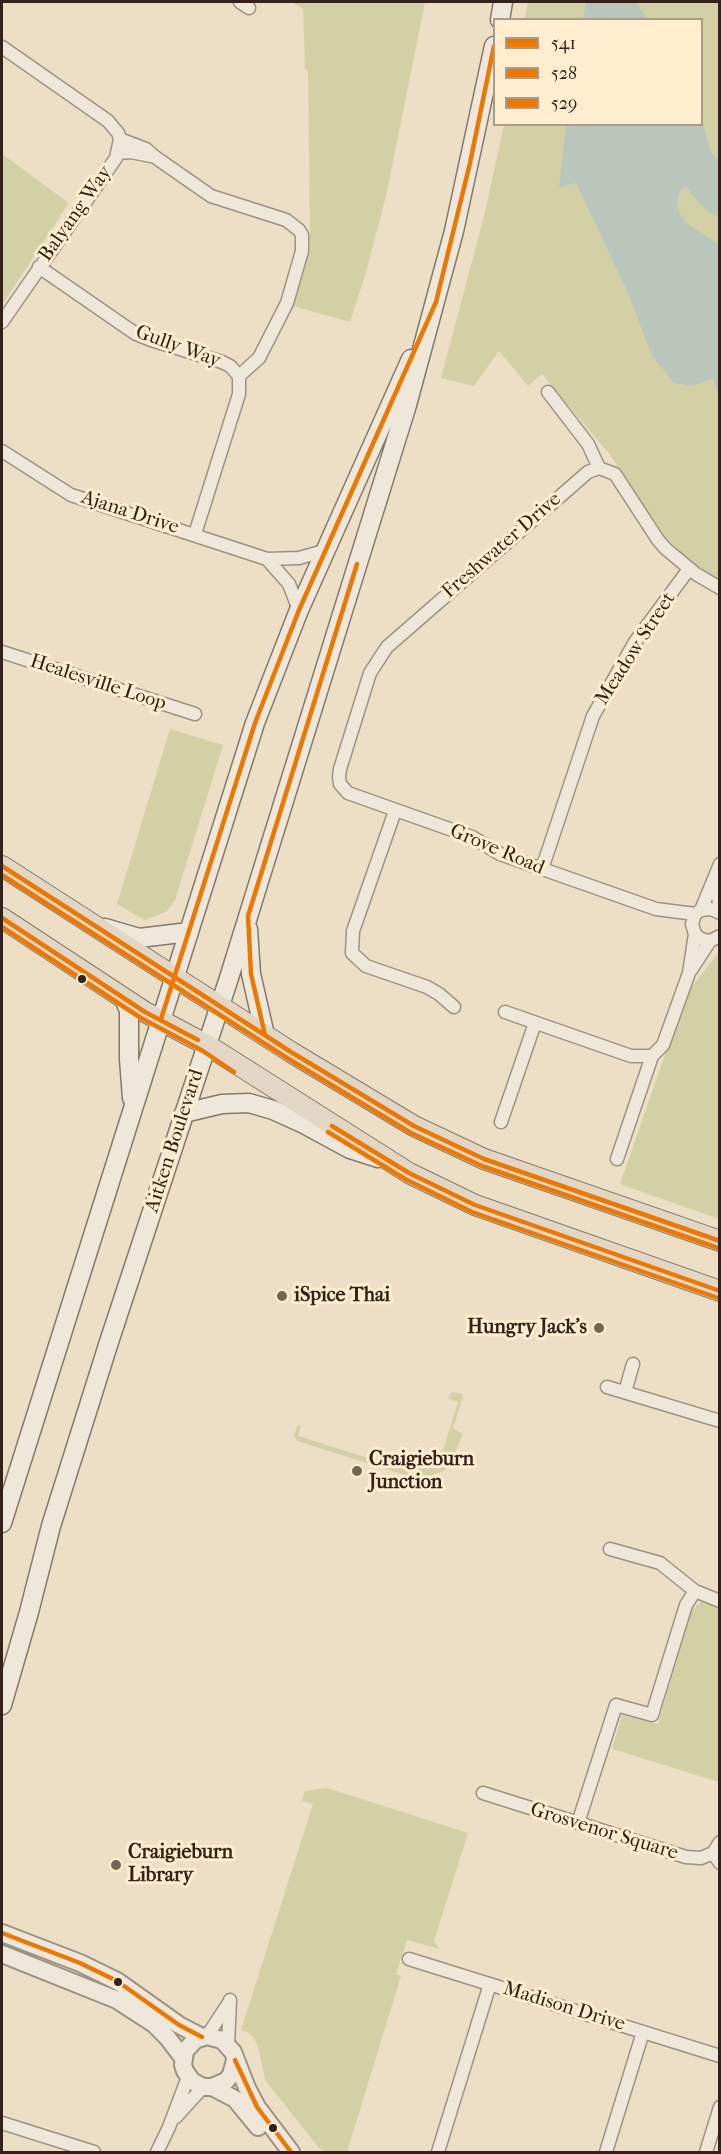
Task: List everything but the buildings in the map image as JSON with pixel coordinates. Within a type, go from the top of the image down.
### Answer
[{"type":"main road","points":[[500,18],[503,2]]},
{"type":"main road","name":"Aitken Boulevard","points":[[2,1705],[51,1526],[248,916],[407,405],[436,302],[470,163],[493,54]]},
{"type":"main road","name":"Aitken Boulevard","points":[[2,1523],[255,723],[324,551],[436,302]]},
{"type":"main road","points":[[2,866],[265,1035],[405,1121],[452,1146],[720,1241]]},
{"type":"main road","points":[[248,916],[251,974],[265,1035]]},
{"type":"main road","points":[[2,918],[124,998],[207,1045],[391,1163],[475,1205],[720,1291]]},
{"type":"main road","points":[[94,925],[139,938],[189,932]]},
{"type":"main road","points":[[124,998],[129,1011],[129,1059],[133,1108]]},
{"type":"main road","points":[[184,1113],[222,1104],[249,1103],[273,1110],[304,1124],[350,1149],[391,1163]]},
{"type":"street","points":[[2,47],[108,122],[115,128],[120,139],[146,149],[211,196],[295,225],[302,236],[302,251],[287,303],[259,358],[239,376]]},
{"type":"street","name":"Balyang Way","points":[[2,322],[118,153],[120,139]]},
{"type":"street","points":[[118,153],[131,152],[154,157]]},
{"type":"street","name":"Gully Way","points":[[39,267],[136,334],[222,362],[230,366],[239,376],[239,394],[195,534]]},
{"type":"street","points":[[548,392],[588,444],[600,468],[615,474],[658,540],[689,569],[720,588]]},
{"type":"street","name":"Ajana Drive","points":[[2,451],[71,495],[195,534],[267,560],[299,558],[324,551]]},
{"type":"street","name":"Freshwater Drive","points":[[340,784],[339,769],[370,673],[387,647],[588,472],[600,468]]},
{"type":"street","name":"Ajana Drive","points":[[267,560],[289,584],[299,610]]},
{"type":"street","name":"Meadow Street","points":[[542,869],[593,716],[635,642],[689,569]]},
{"type":"street","name":"Healesville Loop","points":[[2,652],[195,714]]},
{"type":"street","name":"Grove Road","points":[[340,784],[348,793],[462,833],[500,854],[657,909],[694,932],[701,939],[717,938]]},
{"type":"street","points":[[395,811],[353,931],[352,953],[366,966],[427,987],[454,1007]]},
{"type":"street","points":[[617,1159],[652,1056],[663,1045],[689,973],[694,932],[692,924],[720,864]]},
{"type":"street","points":[[715,877],[720,911]]},
{"type":"street","name":"Grove Road","points":[[657,909],[720,911]]},
{"type":"street","points":[[689,973],[717,938]]},
{"type":"street","points":[[505,1012],[631,1056],[652,1056]]},
{"type":"street","points":[[501,1122],[535,1023]]},
{"type":"street","points":[[625,1392],[633,1364]]},
{"type":"street","points":[[607,1387],[720,1421]]},
{"type":"street","points":[[610,1549],[660,1563],[695,1591],[720,1601]]},
{"type":"street","points":[[578,1823],[616,1705],[652,1715],[686,1605],[695,1591]]},
{"type":"street","name":"Grosvenor Square","points":[[483,1793],[686,1857],[716,1858],[720,1842]]},
{"type":"street","points":[[2,1933],[71,1959],[117,1981],[179,2025],[204,2036],[222,2040],[231,2052],[256,2107],[291,2152]]},
{"type":"street","points":[[2,1954],[117,2000],[153,2024],[183,2058]]},
{"type":"street","name":"Madison Drive","points":[[409,1959],[720,2056]]},
{"type":"street","points":[[2,1960],[19,1960]]},
{"type":"street","points":[[438,2152],[490,1984]]},
{"type":"street","points":[[169,2127],[208,2087],[226,2080],[234,2068],[231,2052],[230,2000],[204,2036],[189,2045],[183,2058],[183,2065],[188,2077],[208,2087],[235,2098],[267,2139],[281,2152]]},
{"type":"street","points":[[606,2152],[643,2032]]},
{"type":"street","points":[[157,2152],[188,2077]]},
{"type":"street","points":[[705,2152],[720,2107]]},
{"type":"street","points":[[2,2123],[94,2152]]},
{"type":"shaded area","points":[[292,2],[425,2],[386,196],[350,322],[293,306],[310,246],[308,71],[305,69],[303,9]]},
{"type":"shaded area","points":[[528,2],[719,2],[719,580],[697,567],[664,536],[610,455],[542,374],[528,386],[499,351],[474,386],[441,378],[484,216],[504,126],[703,126],[703,18],[525,18]]},
{"type":"shaded area","points":[[586,2],[636,2],[647,18],[583,18]]},
{"type":"shaded area","points":[[703,123],[710,151],[719,161],[719,215],[709,212],[686,187],[680,190],[677,202],[679,212],[685,222],[719,245],[719,399],[713,378],[693,386],[674,383],[651,354],[629,295],[576,183],[559,187],[566,126],[703,126]]},
{"type":"shaded area","points":[[2,154],[69,203],[2,305]]},
{"type":"shaded area","points":[[170,729],[223,745],[175,900],[166,912],[144,920],[117,904]]},
{"type":"shaded area","points":[[719,952],[719,1219],[620,1184],[686,994]]},
{"type":"shaded area","points":[[452,1392],[462,1394],[463,1397],[453,1428],[463,1434],[450,1465],[444,1471],[429,1476],[408,1476],[297,1441],[294,1436],[297,1426],[301,1425],[298,1436],[416,1473],[420,1462],[438,1467],[458,1402],[448,1398]]},
{"type":"shaded area","points":[[702,1601],[719,1607],[719,1782],[612,1749],[622,1715],[658,1724],[692,1610]]},
{"type":"shaded area","points":[[327,1788],[468,1833],[434,1941],[439,1949],[407,1940],[396,1974],[401,1976],[347,2152],[325,2152],[319,2148],[265,2080],[254,2038],[248,2032],[241,2030],[313,1804],[302,1801],[305,1791]]},
{"type":"transit line","name":"541","points":[[161,1019],[255,723],[299,610],[436,302],[470,163],[493,51]]},
{"type":"transit line","name":"541","points":[[265,1035],[251,974],[248,916],[357,564]]},
{"type":"transit line","name":"541","points":[[2,866],[291,1052],[414,1126],[484,1159],[720,1241]]},
{"type":"transit line","name":"528","points":[[2,875],[287,1058],[411,1133],[482,1166],[718,1248]]},
{"type":"transit line","name":"541","points":[[2,918],[145,1012],[198,1040]]},
{"type":"transit line","name":"528","points":[[2,927],[141,1018],[203,1051],[234,1072]]},
{"type":"transit line","name":"541","points":[[332,1126],[409,1173],[475,1205],[720,1291]]},
{"type":"transit line","name":"528","points":[[328,1132],[405,1179],[472,1212],[718,1298]]},
{"type":"transit line","name":"529","points":[[2,1933],[80,1963],[117,1981],[179,2025],[202,2037]]},
{"type":"transit line","name":"529","points":[[235,2060],[257,2107],[291,2152]]},
{"type":"place","name":"iSpice Thai","points":[[282,1296]]},
{"type":"place","name":"Hungry Jack's","points":[[599,1328]]},
{"type":"place","name":"Craigieburn Junction","points":[[357,1471]]},
{"type":"place","name":"Craigieburn Library","points":[[116,1865]]}]
